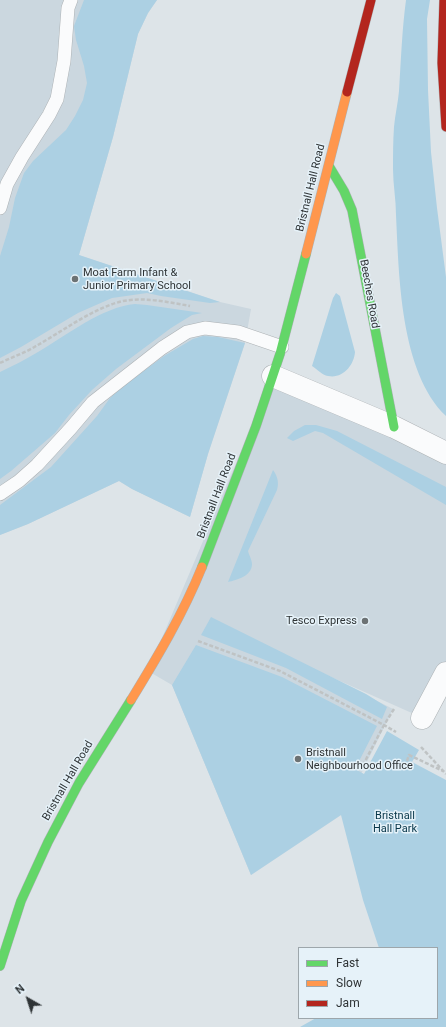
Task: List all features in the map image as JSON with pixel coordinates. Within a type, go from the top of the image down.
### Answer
[{"type":"street","name":"Bristnall Hall Road","points":[[1,957],[21,901],[48,842],[80,783],[159,654],[189,599],[210,548],[256,426],[282,347],[371,0]]},
{"type":"street","points":[[444,0],[441,36],[442,88],[446,127]]},
{"type":"street","name":"Beeches Road","points":[[329,166],[344,191],[352,210],[394,427]]},
{"type":"street","points":[[273,376],[394,427],[446,453]]},
{"type":"street","points":[[422,718],[446,673]]},
{"type":"lane","points":[[0,208],[7,184],[22,157],[49,115],[57,99],[64,61],[68,8],[71,0]]},
{"type":"lane","points":[[0,494],[19,481],[36,465],[72,428],[93,402],[162,348],[187,332],[205,328],[238,332],[282,347]]},
{"type":"path","points":[[0,363],[34,348],[89,315],[112,304],[124,301],[140,300],[162,301],[191,306]]},
{"type":"path","points":[[172,629],[195,640],[280,671],[384,725],[362,767]]},
{"type":"path","points":[[407,761],[409,755],[420,759],[444,772]]},
{"type":"shaded area","name":"Moat Farm Infant & Junior Primary School","points":[[0,0],[157,0],[148,13],[138,34],[113,137],[79,255],[220,302],[251,309],[245,343],[208,454],[190,517],[132,489],[119,481],[28,524],[0,535]]},
{"type":"shaded area","points":[[273,376],[446,453],[446,673],[423,718],[322,673],[393,709],[341,815],[251,875],[172,685],[148,671]]},
{"type":"green space","points":[[84,0],[157,0],[148,13],[138,34],[113,137],[79,255],[220,302],[210,303],[147,293],[112,298],[78,313],[0,358],[0,256],[9,227],[15,198],[24,173],[33,161],[66,130],[83,100],[87,83],[74,26]]},
{"type":"green space","points":[[406,0],[430,0],[427,19],[428,90],[431,152],[446,277],[446,416],[431,397],[419,374],[411,349],[405,322],[401,293],[393,175],[393,148]]},
{"type":"green space","points":[[336,293],[340,296],[355,352],[352,362],[347,370],[338,375],[328,376],[312,366],[333,298]]},
{"type":"green space","points":[[135,304],[202,313],[192,315],[171,328],[116,369],[92,390],[55,433],[0,479],[0,372],[33,355],[97,316],[110,310]]},
{"type":"green space","points":[[203,336],[218,337],[245,343],[208,454],[190,517],[132,489],[119,481],[28,524],[0,535],[0,505],[51,467],[97,416],[110,398],[122,387],[164,356],[193,339]]},
{"type":"green space","points":[[305,425],[316,425],[337,431],[446,487],[446,505],[323,433],[315,431],[293,441],[287,438],[294,431]]},
{"type":"green space","points":[[273,470],[277,478],[278,487],[248,551],[252,562],[250,572],[243,577],[228,582]]},
{"type":"green space","points":[[211,617],[366,694],[387,707],[382,719],[286,668],[201,635]]},
{"type":"green space","name":"Bristnall Hall Park","points":[[196,645],[282,677],[377,726],[355,769],[364,774],[387,731],[419,750],[412,762],[446,780],[446,1027],[300,1027],[314,1019],[438,1019],[438,947],[379,947],[363,900],[341,815],[251,875],[172,685]]},
{"type":"traffic: fast","points":[[329,166],[344,191],[352,210],[394,427]]},
{"type":"traffic: fast","points":[[202,567],[256,426],[280,354],[306,254]]},
{"type":"traffic: fast","points":[[0,966],[21,901],[48,842],[79,783],[131,700]]},
{"type":"traffic: slow","points":[[306,254],[347,92]]},
{"type":"traffic: slow","points":[[131,700],[178,618],[202,567]]},
{"type":"traffic: jam","points":[[347,92],[371,0]]},
{"type":"traffic: jam","points":[[444,0],[442,63],[446,127]]},
{"type":"place","name":"Moat Farm Infant & Junior Primary School","points":[[75,279]]},
{"type":"place","name":"Tesco Express","points":[[365,621]]},
{"type":"place","name":"Bristnall Neighbourhood Office","points":[[298,759]]}]
